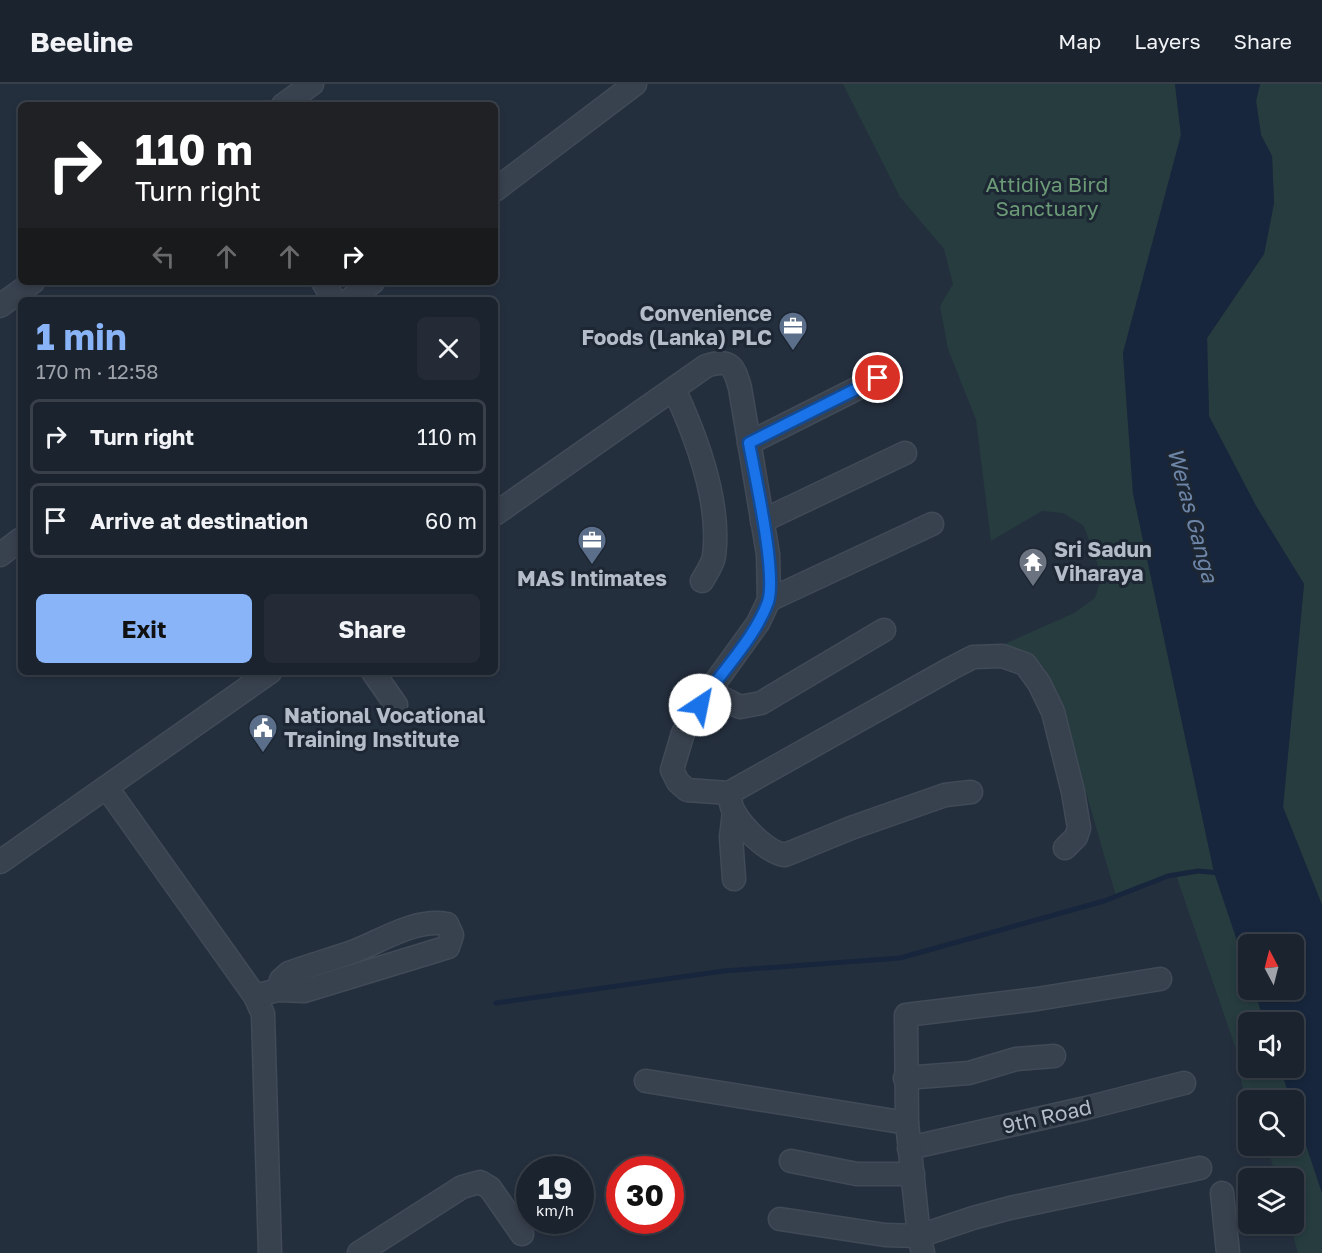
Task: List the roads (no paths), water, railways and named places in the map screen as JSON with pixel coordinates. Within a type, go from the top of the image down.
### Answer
[{"type":"street","points":[[287,102],[312,84]]},
{"type":"street","points":[[498,188],[635,84]]},
{"type":"street","points":[[0,306],[29,285]]},
{"type":"street","points":[[353,297],[369,285]]},
{"type":"street","points":[[498,512],[706,366],[723,362],[730,365],[735,371],[740,388],[768,554],[769,600],[758,622],[709,691],[683,733],[672,770],[678,782],[687,790],[731,802],[766,847],[776,854],[785,855],[851,828],[945,795],[971,792]]},
{"type":"street","points":[[749,443],[878,378]]},
{"type":"street","points":[[674,388],[690,424],[710,494],[714,558],[702,581]]},
{"type":"street","points":[[762,521],[905,453]]},
{"type":"street","points":[[769,600],[932,524]]},
{"type":"street","points":[[0,555],[18,541]]},
{"type":"street","points":[[709,691],[740,707],[761,703],[884,630]]},
{"type":"street","points":[[731,802],[950,669],[973,657],[1002,656],[1025,664],[1040,683],[1053,712],[1073,792],[1079,828],[1076,837],[1065,848]]},
{"type":"street","points":[[0,862],[266,675]]},
{"type":"street","points":[[375,675],[396,705]]},
{"type":"street","points":[[107,788],[255,996],[263,1014],[270,1253]]},
{"type":"street","points":[[731,802],[734,879]]},
{"type":"street","points":[[255,996],[278,990],[304,991],[432,952],[448,947],[452,935],[447,924],[434,922],[401,932],[289,973],[281,980],[278,990]]},
{"type":"street","points":[[921,1244],[907,1123],[906,1015],[1037,999],[1161,979]]},
{"type":"street","points":[[905,1078],[969,1073],[1016,1059],[1054,1056]]},
{"type":"street","points":[[646,1081],[907,1123]]},
{"type":"street","name":"9th Road","points":[[909,1148],[1184,1083]]},
{"type":"street","points":[[791,1161],[857,1174],[913,1174]]},
{"type":"street","points":[[780,1219],[885,1235],[921,1244],[973,1218],[1010,1208],[1200,1168]]},
{"type":"street","points":[[359,1253],[462,1187],[480,1182],[490,1188],[516,1225]]},
{"type":"street","points":[[1221,1193],[1228,1253]]},
{"type":"water","name":"Weras Ganga","points":[[1175,84],[1260,84],[1256,101],[1261,135],[1272,156],[1274,203],[1264,254],[1207,338],[1209,416],[1256,506],[1304,584],[1283,807],[1322,905],[1322,1193],[1304,1139],[1304,1090],[1287,1090],[1283,1078],[1304,1078],[1304,1012],[1261,1012],[1257,1000],[1304,1000],[1304,934],[1238,934],[1238,943],[1214,872],[1133,493],[1123,353],[1181,135]]},
{"type":"waterway","points":[[496,1003],[724,971],[900,958],[1104,901],[1168,876],[1198,871],[1220,873]]},
{"type":"place","name":"Convenience Foods (Lanka) PLC","points":[[793,352]]},
{"type":"place","name":"MAS Intimates","points":[[592,566]]},
{"type":"place","name":"Sri Sadun Viharaya","points":[[1033,588]]},
{"type":"place","name":"National Vocational Training Institute","points":[[263,754]]},
{"type":"park label","name":"Attidiya Bird Sanctuary","points":[[1047,197]]}]
